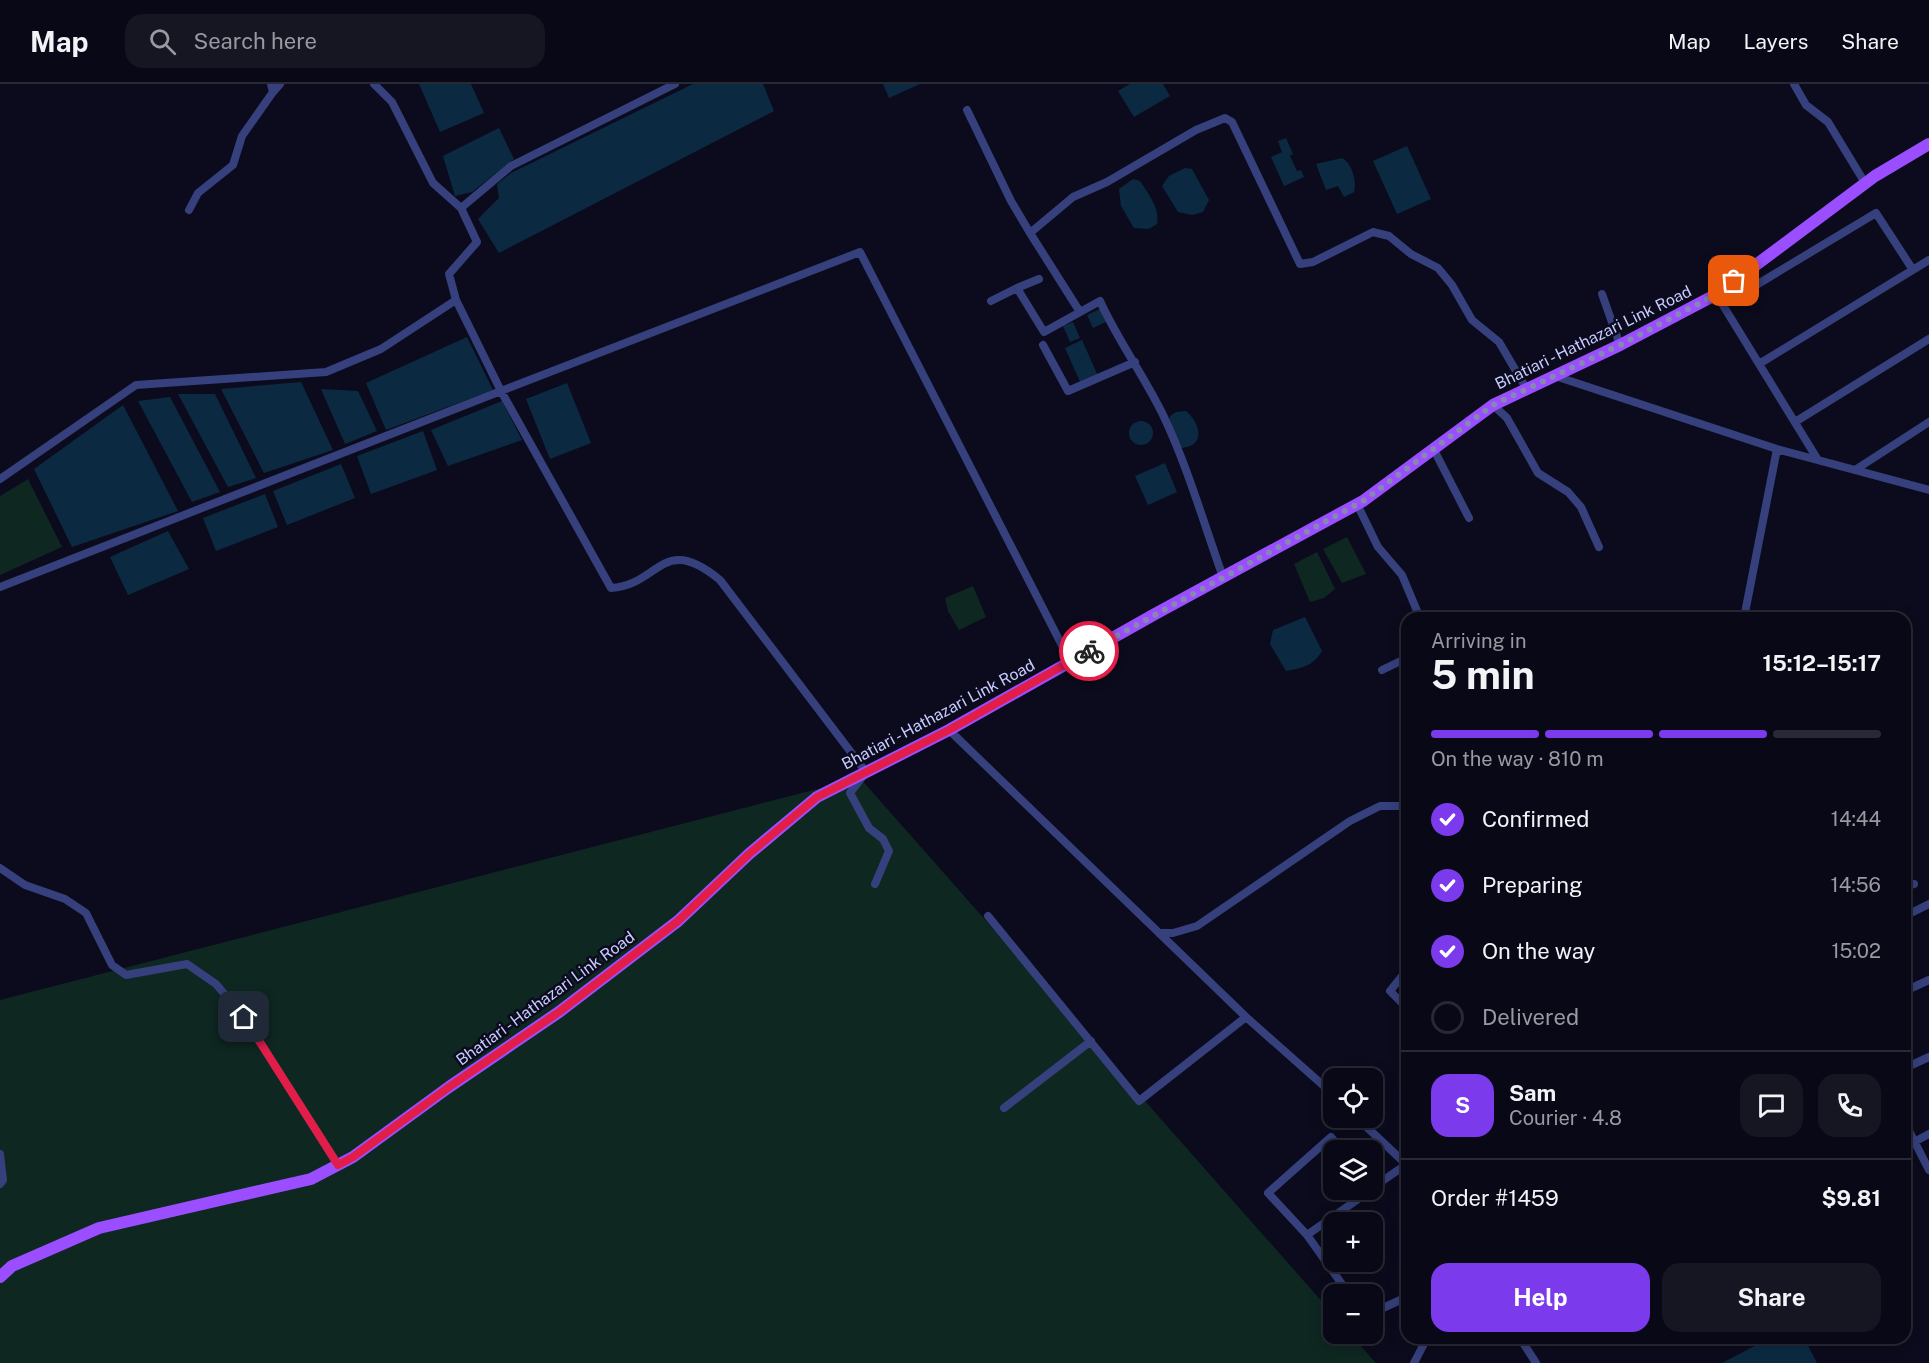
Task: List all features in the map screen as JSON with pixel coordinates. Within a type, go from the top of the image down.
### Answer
[{"type":"main road","name":"Bhatiari - Hathazari Link Road","points":[[0,1277],[12,1266],[99,1228],[311,1179],[353,1157],[449,1087],[559,1012],[678,921],[810,802],[949,730],[1357,504],[1493,405],[1720,299],[1865,183],[1929,144]]},
{"type":"street","points":[[189,210],[198,193],[232,165],[242,136],[272,88],[280,84]]},
{"type":"street","points":[[374,84],[392,102],[433,183],[461,208],[477,242],[449,274],[456,300],[501,391],[611,588],[620,588],[661,565],[680,560],[700,564],[720,580],[866,772],[850,793],[869,828],[883,839],[889,851],[875,884]]},
{"type":"street","points":[[461,208],[511,166],[675,84]]},
{"type":"street","points":[[1794,84],[1806,105],[1828,122],[1865,183]]},
{"type":"street","points":[[967,110],[1011,201],[1080,312]]},
{"type":"street","points":[[1030,233],[1073,197],[1107,182],[1196,130],[1225,118],[1232,122],[1300,264],[1313,262],[1373,232],[1389,236],[1411,254],[1438,268],[1452,285],[1472,320],[1499,342],[1526,388]]},
{"type":"street","points":[[1818,460],[1720,299],[1876,213],[1912,270]]},
{"type":"street","points":[[0,587],[860,252],[1070,661]]},
{"type":"street","points":[[1759,364],[1929,260]]},
{"type":"street","points":[[991,301],[1039,279]]},
{"type":"street","points":[[1017,288],[1044,332],[1100,302],[1114,331],[1135,362],[1165,419],[1223,577]]},
{"type":"street","points":[[1602,294],[1620,345]]},
{"type":"street","points":[[0,479],[136,385],[326,372],[381,349],[456,300]]},
{"type":"street","points":[[1795,422],[1929,339]]},
{"type":"street","points":[[1043,345],[1068,391],[1135,362]]},
{"type":"street","points":[[1555,376],[1777,449],[1929,490]]},
{"type":"street","points":[[1493,405],[1507,418],[1538,473],[1568,492],[1581,507],[1599,547]]},
{"type":"street","points":[[1855,470],[1929,422]]},
{"type":"street","points":[[1745,612],[1777,449]]},
{"type":"street","points":[[1434,450],[1469,518]]},
{"type":"street","points":[[1357,504],[1378,547],[1402,575],[1417,612]]},
{"type":"street","points":[[1382,670],[1401,661]]},
{"type":"street","points":[[949,730],[1246,1017],[1323,1085]]},
{"type":"street","points":[[1159,933],[1173,933],[1197,926],[1350,821],[1380,806],[1401,806]]},
{"type":"street","points":[[0,868],[25,885],[65,899],[86,913],[111,965],[126,975],[187,964],[216,984],[244,1017],[338,1165]]},
{"type":"street","points":[[1911,913],[1929,904]]},
{"type":"street","points":[[988,916],[1139,1101],[1246,1017]]},
{"type":"street","points":[[1401,977],[1390,991],[1401,1002]]},
{"type":"street","points":[[1911,988],[1929,980]]},
{"type":"street","points":[[1004,1108],[1091,1041]]},
{"type":"street","points":[[1911,1065],[1929,1057]]},
{"type":"street","points":[[1368,1128],[1401,1159]]},
{"type":"street","points":[[1914,1142],[1929,1134]]},
{"type":"street","points":[[1911,1136],[1929,1170]]},
{"type":"street","points":[[1323,1144],[1268,1193],[1307,1236],[1342,1284]]},
{"type":"street","points":[[0,1154],[3,1180],[0,1184]]},
{"type":"street","points":[[1383,1181],[1401,1169]]},
{"type":"street","points":[[1307,1236],[1357,1200]]},
{"type":"street","points":[[1383,1308],[1401,1301]]},
{"type":"street","points":[[1414,1363],[1424,1344]]},
{"type":"street","points":[[1524,1344],[1536,1363]]},
{"type":"green space","points":[[28,479],[62,547],[0,575],[0,496]]},
{"type":"green space","points":[[1347,537],[1366,574],[1342,583],[1323,549]]},
{"type":"green space","points":[[1317,552],[1335,589],[1324,598],[1310,602],[1294,564]]},
{"type":"green space","points":[[973,586],[986,617],[959,630],[948,611],[945,598]]},
{"type":"green space","points":[[860,778],[1323,1303],[1323,1344],[1359,1344],[1376,1363],[0,1363],[0,1000]]},
{"type":"water","points":[[419,84],[471,84],[484,113],[440,132]]},
{"type":"water","points":[[693,84],[763,84],[774,111],[499,253],[478,219],[499,198],[497,184],[511,173]]},
{"type":"water","points":[[883,84],[920,84],[889,98]]},
{"type":"water","points":[[1130,84],[1163,84],[1170,96],[1134,117],[1118,91]]},
{"type":"water","points":[[499,128],[514,159],[472,192],[455,196],[443,156]]},
{"type":"water","points":[[1286,138],[1293,154],[1290,156],[1297,171],[1301,170],[1304,177],[1284,186],[1271,157],[1282,152],[1278,141]]},
{"type":"water","points":[[1407,146],[1431,199],[1397,214],[1373,161]]},
{"type":"water","points":[[1342,158],[1351,168],[1355,183],[1354,192],[1344,197],[1338,186],[1326,190],[1316,164]]},
{"type":"water","points":[[1185,168],[1192,169],[1209,200],[1203,212],[1192,215],[1178,212],[1162,186],[1169,176]]},
{"type":"water","points":[[1133,179],[1140,181],[1157,212],[1157,224],[1149,229],[1134,228],[1121,206],[1119,189]]},
{"type":"water","points":[[1100,309],[1106,322],[1093,328],[1087,315]]},
{"type":"water","points":[[1073,322],[1080,338],[1070,342],[1063,326]]},
{"type":"water","points":[[467,337],[493,390],[386,430],[366,383]]},
{"type":"water","points":[[1082,340],[1098,376],[1081,384],[1065,348]]},
{"type":"water","points":[[301,382],[333,450],[264,473],[221,389]]},
{"type":"water","points":[[567,383],[591,443],[550,459],[526,399]]},
{"type":"water","points":[[321,389],[358,391],[377,431],[345,444]]},
{"type":"water","points":[[178,394],[215,394],[256,478],[228,487]]},
{"type":"water","points":[[170,397],[220,492],[192,502],[138,401]]},
{"type":"water","points":[[502,401],[522,440],[448,466],[431,430]]},
{"type":"water","points":[[123,405],[178,511],[72,547],[34,469]]},
{"type":"water","points":[[1186,411],[1195,422],[1198,434],[1194,444],[1180,448],[1169,422],[1170,416],[1176,412]]},
{"type":"water","points":[[1141,421],[1150,424],[1153,433],[1150,442],[1141,445],[1132,442],[1129,433],[1132,424]]},
{"type":"water","points":[[423,431],[437,470],[371,494],[357,456]]},
{"type":"water","points":[[1165,463],[1177,492],[1148,505],[1135,476]]},
{"type":"water","points":[[341,464],[355,498],[287,525],[273,491]]},
{"type":"water","points":[[265,494],[278,527],[216,551],[203,518]]},
{"type":"water","points":[[168,531],[189,569],[128,595],[110,557]]},
{"type":"water","points":[[1305,617],[1322,651],[1307,666],[1286,671],[1270,644],[1273,630]]},
{"type":"water","points":[[1758,1344],[1807,1344],[1817,1363],[1722,1363]]},
{"type":"way so far","points":[[1089,651],[1363,501],[1493,405],[1620,345],[1717,294],[1734,281]]},
{"type":"route","points":[[244,1017],[338,1165],[353,1157],[449,1087],[559,1012],[678,921],[749,854],[817,797],[949,730],[1089,651]]}]
